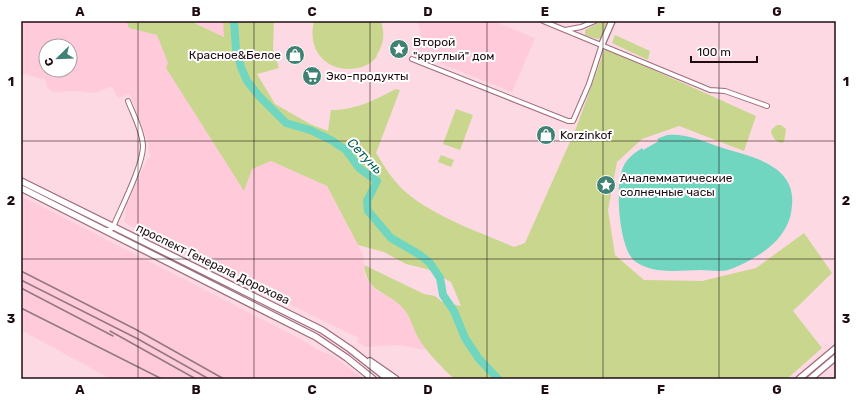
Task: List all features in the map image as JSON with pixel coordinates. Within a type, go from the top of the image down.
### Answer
[{"type":"main road","points":[[602,44],[612,21]]},
{"type":"main road","name":"проспект Генерала Дорохова","points":[[21,181],[322,330],[354,352],[388,379]]},
{"type":"main road","name":"проспект Генерала Дорохова","points":[[21,188],[316,337],[347,358],[373,379]]},
{"type":"main road","points":[[799,379],[836,348]]},
{"type":"main road","points":[[354,352],[378,366],[396,379]]},
{"type":"main road","points":[[810,379],[836,357]]},
{"type":"street","points":[[543,21],[602,44],[710,90],[725,91],[767,106]]},
{"type":"street","points":[[564,30],[581,27],[595,21]]},
{"type":"street","points":[[412,59],[568,121],[573,121],[589,84],[602,44]]},
{"type":"street","points":[[102,230],[110,230],[113,226],[142,158],[142,137],[128,101]]},
{"type":"shaded area","points":[[21,21],[126,21],[129,28],[157,35],[169,63],[244,190],[252,169],[271,161],[327,186],[363,255],[365,277],[377,291],[387,295],[403,307],[426,350],[398,345],[365,347],[357,342],[359,338],[246,283],[246,280],[220,267],[214,268],[177,249],[173,249],[124,222],[127,204],[147,160],[151,157],[148,148],[149,144],[130,94],[118,98],[112,86],[95,93],[77,91],[53,92],[47,87],[46,80],[39,78],[78,78],[78,38],[38,38],[38,78],[21,73]]},
{"type":"shaded area","points":[[126,21],[190,21],[224,37],[223,21],[274,21],[273,49],[279,68],[257,74],[275,104],[310,124],[328,131],[331,110],[340,110],[357,106],[396,89],[400,90],[376,153],[390,175],[406,192],[434,211],[450,220],[514,247],[525,243],[577,126],[605,48],[756,116],[744,151],[679,126],[642,139],[617,162],[608,210],[615,255],[644,280],[702,281],[756,268],[804,233],[832,273],[793,311],[822,348],[787,379],[454,379],[426,350],[404,309],[395,301],[377,290],[369,281],[364,265],[424,294],[435,296],[442,302],[461,306],[451,282],[427,269],[406,264],[384,252],[358,245],[327,186],[271,161],[252,169],[244,191],[166,68],[168,63],[157,35],[129,28]]},
{"type":"shaded area","points":[[190,21],[223,21],[225,37]]},
{"type":"shaded area","points":[[314,21],[381,21],[383,39],[381,48],[372,62],[362,67],[350,69],[331,65],[317,52],[312,33]]},
{"type":"shaded area","points":[[418,21],[493,21],[535,38],[512,92],[415,53],[421,38]]},
{"type":"shaded area","points":[[602,21],[608,21],[601,38],[597,39],[585,35],[585,30]]},
{"type":"shaded area","points":[[615,35],[650,51],[648,60],[612,43]]},
{"type":"shaded area","points":[[456,109],[473,115],[460,150],[443,144]]},
{"type":"shaded area","points":[[777,125],[781,125],[786,129],[784,142],[781,143],[775,140],[771,133],[772,129]]},
{"type":"shaded area","points":[[667,135],[681,135],[695,138],[747,155],[759,159],[780,172],[787,180],[791,191],[792,205],[788,224],[777,240],[754,258],[725,271],[668,271],[651,269],[636,262],[630,256],[622,233],[619,190],[622,170],[627,160],[642,148],[643,150],[659,141],[657,139]]},
{"type":"shaded area","points":[[441,155],[454,160],[451,167],[438,162]]},
{"type":"shaded area","points":[[21,196],[299,338],[320,351],[330,354],[364,379],[111,379],[21,330]]},
{"type":"waterway","name":"Сетунь","points":[[234,21],[236,49],[247,81],[259,96],[286,123],[310,130],[331,140],[346,150],[359,168],[377,181],[367,201],[368,211],[391,238],[420,255],[430,263],[440,278],[443,295],[454,311],[465,338],[479,359],[498,379]]},
{"type":"railway","points":[[21,271],[135,329],[224,379]]},
{"type":"railway","points":[[21,280],[138,339],[209,379]]},
{"type":"railway","points":[[21,288],[113,336]]},
{"type":"railway","points":[[21,308],[162,379]]},
{"type":"railway","points":[[110,331],[196,379]]},
{"type":"place","name":"Второй \"круглый\" дом","points":[[399,49]]},
{"type":"place","name":"Красное&Белое","points":[[295,55]]},
{"type":"place","name":"Эко-продукты","points":[[312,76]]},
{"type":"place","name":"Korzinkof","points":[[546,135]]},
{"type":"place","name":"Аналемматические солнечные часы","points":[[606,185]]}]
